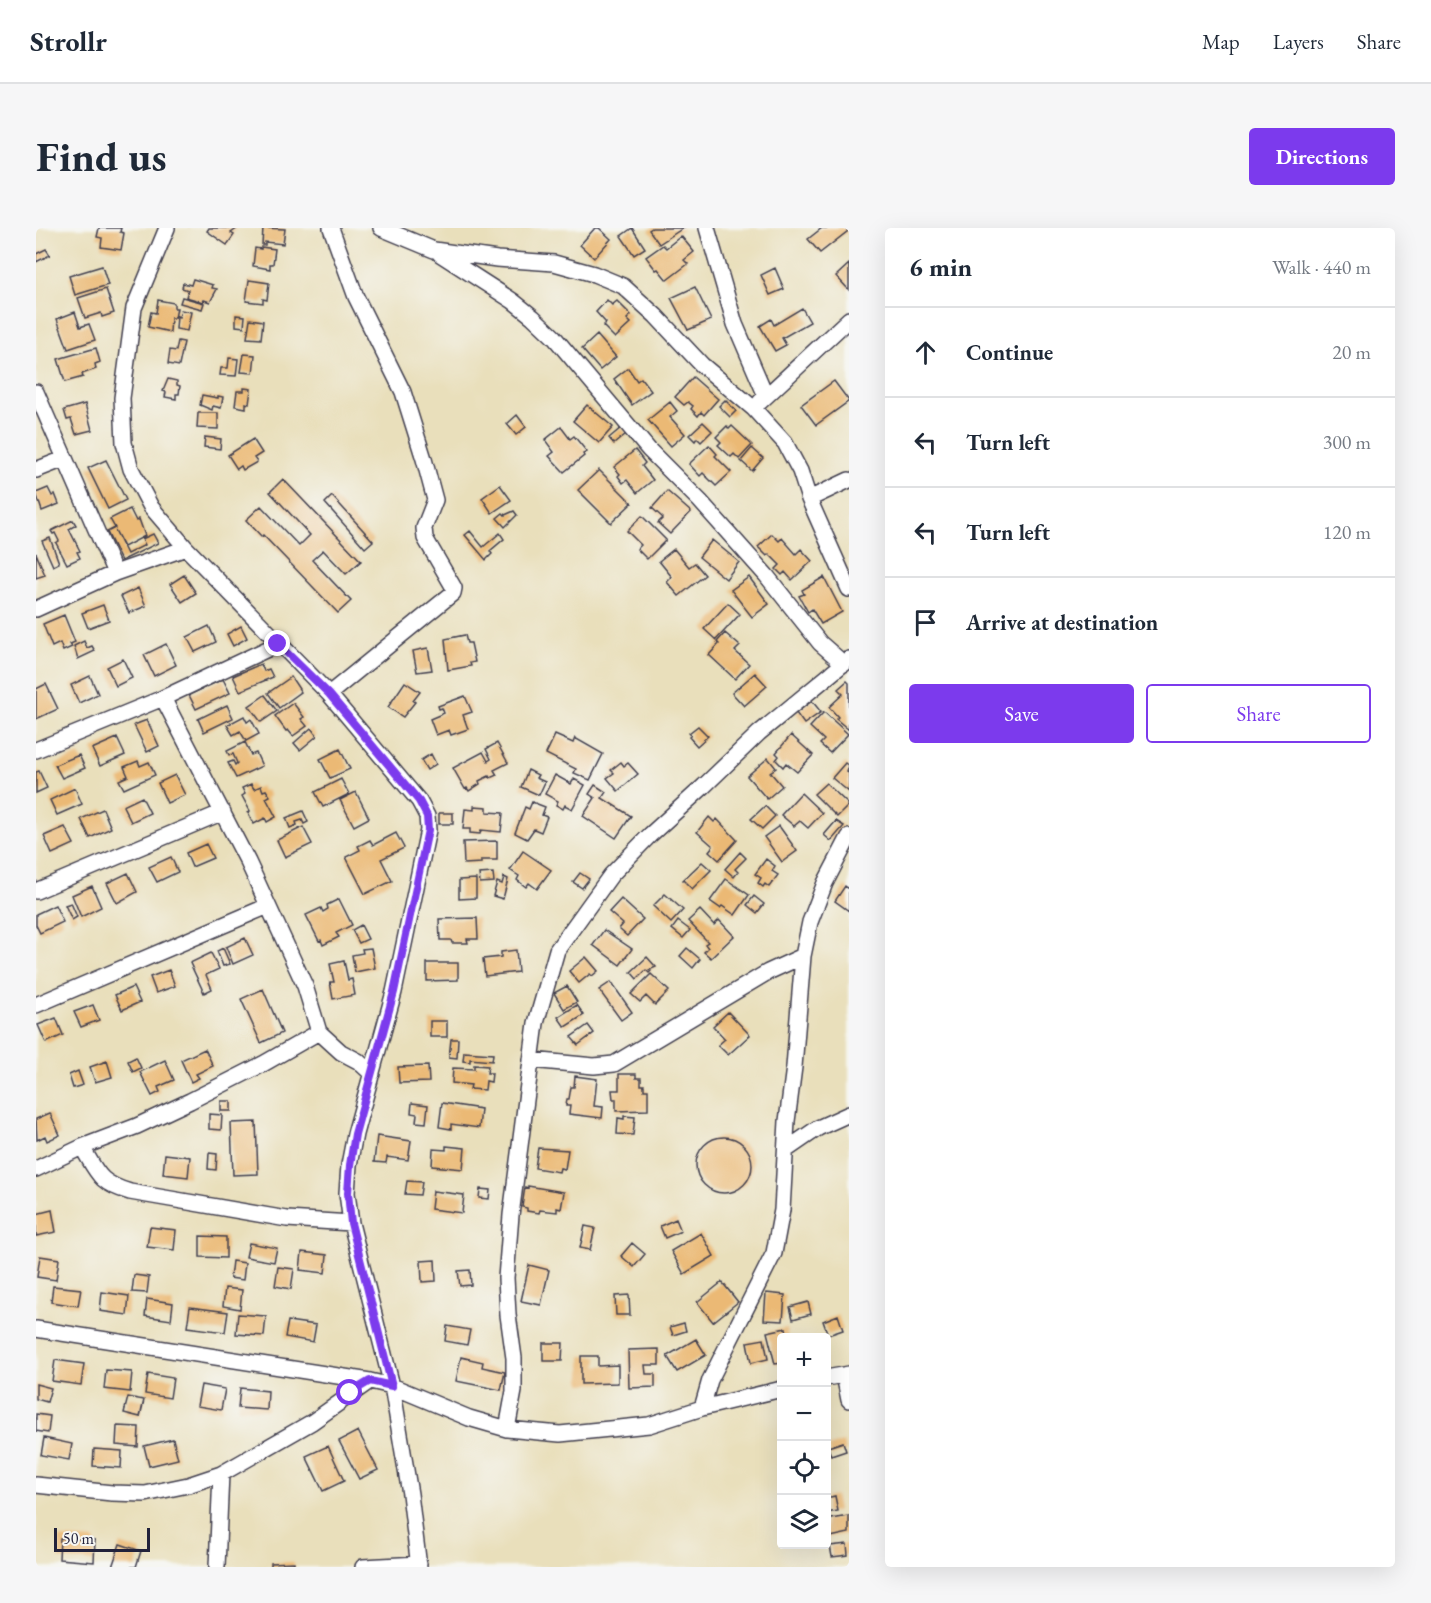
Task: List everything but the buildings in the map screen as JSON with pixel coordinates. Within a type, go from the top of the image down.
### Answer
[{"type":"street","points":[[167,228],[134,308],[122,398],[124,443],[131,469],[151,507],[186,548],[329,694],[419,801],[427,816],[428,830],[394,992],[355,1134],[348,1193],[351,1223],[392,1386],[419,1565],[363,1567]]},
{"type":"street","points":[[329,694],[453,593],[454,588],[425,538],[424,528],[435,500],[403,392],[356,297],[331,228]]},
{"type":"street","points":[[381,228],[434,250],[513,301],[533,317],[554,338],[649,450],[700,501],[766,575],[820,643],[846,661],[759,733],[650,835],[611,875],[557,950],[536,1023],[511,1215],[506,1278],[514,1358],[514,1391],[507,1429]]},
{"type":"street","points":[[706,228],[735,324],[766,396]]},
{"type":"street","points":[[434,250],[497,259],[554,263],[610,279],[623,286],[656,316],[702,365],[753,408],[784,443],[800,471],[809,499],[849,589]]},
{"type":"street","points":[[753,408],[849,319]]},
{"type":"street","points":[[36,392],[115,573]]},
{"type":"street","points":[[36,470],[64,459]]},
{"type":"street","points":[[809,499],[849,480]]},
{"type":"street","points":[[36,609],[115,573],[186,548]]},
{"type":"street","points":[[36,750],[163,698],[278,644]]},
{"type":"street","points":[[163,698],[223,812],[268,906],[304,986],[319,1032],[341,1052],[358,1061],[372,1074]]},
{"type":"street","points":[[36,891],[223,812]]},
{"type":"street","points":[[702,1408],[710,1380],[774,1253],[782,1210],[787,1121],[803,956],[810,922],[825,883],[849,837]]},
{"type":"street","points":[[36,1005],[268,906]]},
{"type":"street","points":[[531,1060],[594,1066],[614,1064],[768,972],[803,956]]},
{"type":"street","points":[[36,1169],[190,1101],[263,1064],[319,1032]]},
{"type":"street","points":[[786,1150],[818,1128],[849,1114]]},
{"type":"street","points":[[82,1147],[102,1180],[113,1187],[130,1192],[286,1219],[351,1223]]},
{"type":"street","points":[[36,1329],[370,1381],[392,1386],[469,1418],[507,1429],[560,1434],[649,1425],[702,1408],[777,1390]]},
{"type":"street","points":[[831,1377],[847,1375],[849,1400]]},
{"type":"street","points":[[36,1485],[145,1494],[188,1485],[221,1474],[312,1422],[370,1381]]},
{"type":"street","points":[[218,1567],[221,1474]]},
{"type":"route","points":[[278,644],[329,694],[419,801],[427,816],[428,830],[394,992],[355,1134],[348,1193],[351,1223],[392,1386],[370,1381],[350,1393]]}]
